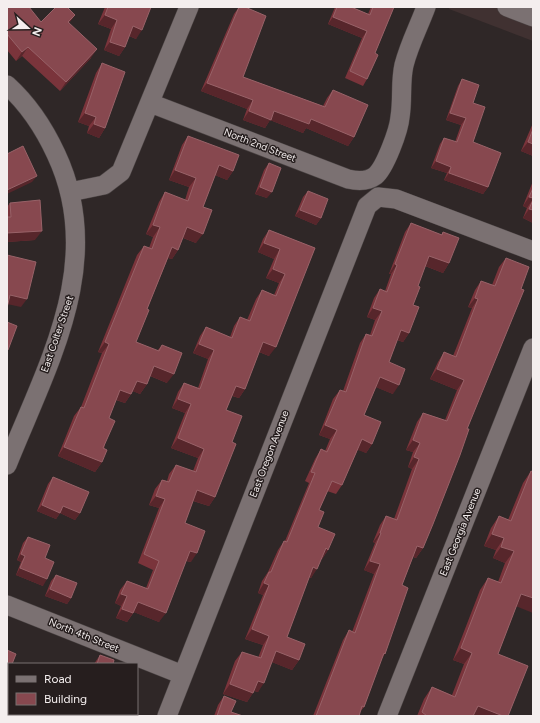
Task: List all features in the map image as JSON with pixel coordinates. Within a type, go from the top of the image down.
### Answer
[{"type":"street","points":[[7,85],[26,105],[48,138],[60,163],[70,192],[104,185],[121,172],[189,7]]},
{"type":"street","name":"North 2nd Street","points":[[150,103],[348,179],[363,181],[375,176],[384,162],[398,126],[400,119],[402,80],[405,64],[426,7]]},
{"type":"street","points":[[507,7],[533,17]]},
{"type":"street","name":"East Colter Street","points":[[7,465],[56,344],[73,285],[76,261],[76,234],[70,192]]},
{"type":"street","name":"East Oregon Avenue","points":[[167,716],[368,206],[378,197],[396,198],[533,251]]},
{"type":"street","name":"East Georgia Avenue","points":[[387,716],[533,348]]},
{"type":"street","name":"North 4th Street","points":[[7,605],[183,675]]},
{"type":"shaded area","points":[[450,7],[533,7],[533,41],[449,9]]},
{"type":"building","points":[[7,7],[29,7],[41,22],[56,7],[67,7],[75,15],[68,22],[97,49],[66,82],[28,47],[22,52],[7,34]]},
{"type":"building","points":[[108,7],[151,7],[142,30],[133,26],[125,47],[110,42],[117,20],[105,15]]},
{"type":"building","points":[[239,7],[245,7],[266,16],[243,77],[325,107],[333,90],[368,105],[354,137],[311,119],[309,124],[274,111],[271,120],[249,111],[253,100],[207,83]]},
{"type":"building","points":[[337,7],[351,7],[370,15],[373,7],[394,7],[375,53],[378,55],[367,79],[350,71],[367,31],[333,17]]},
{"type":"building","points":[[102,63],[125,72],[105,128],[94,124],[96,117],[85,113]]},
{"type":"building","points":[[462,79],[479,85],[473,103],[485,107],[473,142],[501,153],[488,187],[449,173],[451,167],[436,161],[444,138],[457,142],[466,118],[450,113]]},
{"type":"building","points":[[533,129],[533,144],[528,142]]},
{"type":"building","points":[[188,136],[239,155],[233,171],[219,165],[203,207],[212,210],[203,234],[187,227],[178,250],[172,247],[147,309],[149,310],[136,342],[159,351],[162,345],[182,353],[174,374],[154,366],[147,384],[137,381],[131,394],[120,390],[109,418],[115,421],[103,448],[107,450],[102,462],[64,447],[81,407],[84,408],[109,344],[105,342],[144,246],[152,249],[160,227],[153,225],[165,192],[188,201],[196,178],[175,170]]},
{"type":"building","points":[[23,146],[37,176],[7,190],[7,154]]},
{"type":"building","points":[[269,163],[281,168],[272,192],[260,187]]},
{"type":"building","points":[[533,188],[533,198],[529,197]]},
{"type":"building","points":[[308,191],[328,199],[321,218],[300,210]]},
{"type":"building","points":[[40,200],[42,231],[7,233],[7,217],[11,217],[10,203]]},
{"type":"building","points":[[533,200],[533,210],[529,209]]},
{"type":"building","points":[[411,223],[442,235],[443,232],[459,238],[449,263],[429,256],[413,305],[419,307],[409,333],[401,330],[389,362],[405,369],[399,385],[380,377],[364,415],[381,422],[372,444],[362,439],[342,485],[332,481],[319,510],[324,512],[318,527],[335,534],[328,550],[326,548],[317,569],[313,567],[287,637],[305,644],[299,660],[276,651],[264,683],[258,681],[253,693],[230,684],[242,652],[261,658],[269,636],[252,629],[269,585],[264,583],[269,572],[271,572],[284,541],[287,542],[315,473],[311,472],[321,449],[327,452],[337,430],[325,425],[340,390],[346,392],[366,334],[372,336],[382,311],[373,308],[380,289],[387,292],[397,265],[395,264]]},
{"type":"building","points":[[269,230],[315,248],[276,347],[263,342],[245,389],[236,386],[226,410],[242,416],[232,442],[236,444],[215,497],[197,490],[185,523],[205,531],[197,553],[190,551],[166,613],[138,602],[133,613],[122,609],[127,596],[121,594],[127,581],[148,589],[159,561],[144,554],[165,499],[156,496],[162,480],[169,482],[176,465],[196,472],[204,449],[178,438],[191,404],[178,399],[184,383],[200,389],[214,350],[199,344],[206,327],[232,338],[240,317],[250,321],[262,290],[276,296],[285,274],[273,269],[280,249],[264,243]]},
{"type":"building","points":[[7,255],[36,262],[27,299],[10,295],[7,308]]},
{"type":"building","points":[[506,258],[529,267],[521,289],[524,290],[467,429],[469,429],[460,455],[433,524],[423,548],[417,546],[402,585],[408,588],[385,654],[384,653],[364,707],[362,706],[359,716],[316,716],[349,630],[355,633],[380,564],[370,561],[386,516],[397,520],[419,459],[414,457],[420,443],[413,440],[423,413],[447,421],[464,380],[437,369],[444,352],[456,357],[478,299],[475,298],[481,281],[495,286]]},
{"type":"building","points":[[7,322],[17,326],[8,350],[7,350]]},
{"type":"building","points":[[531,471],[533,472],[533,598],[521,594],[498,654],[528,666],[508,716],[503,716],[478,706],[473,716],[427,716],[422,712],[432,687],[455,697],[472,653],[461,648],[488,578],[501,583],[514,551],[501,547],[504,538],[492,534],[499,516],[511,521]]},
{"type":"building","points":[[53,477],[89,492],[80,513],[63,506],[60,513],[42,505]]},
{"type":"building","points":[[28,537],[50,545],[45,558],[54,562],[47,579],[20,568],[25,556],[21,554]]},
{"type":"building","points":[[56,575],[77,583],[71,598],[50,589]]},
{"type":"building","points":[[7,650],[16,654],[12,663],[8,663],[7,705]]},
{"type":"building","points":[[100,655],[114,660],[113,663],[97,663]]},
{"type":"building","points":[[224,696],[236,701],[231,712],[243,716],[217,716]]},
{"type":"building","points":[[114,715],[132,715],[131,716]]}]
